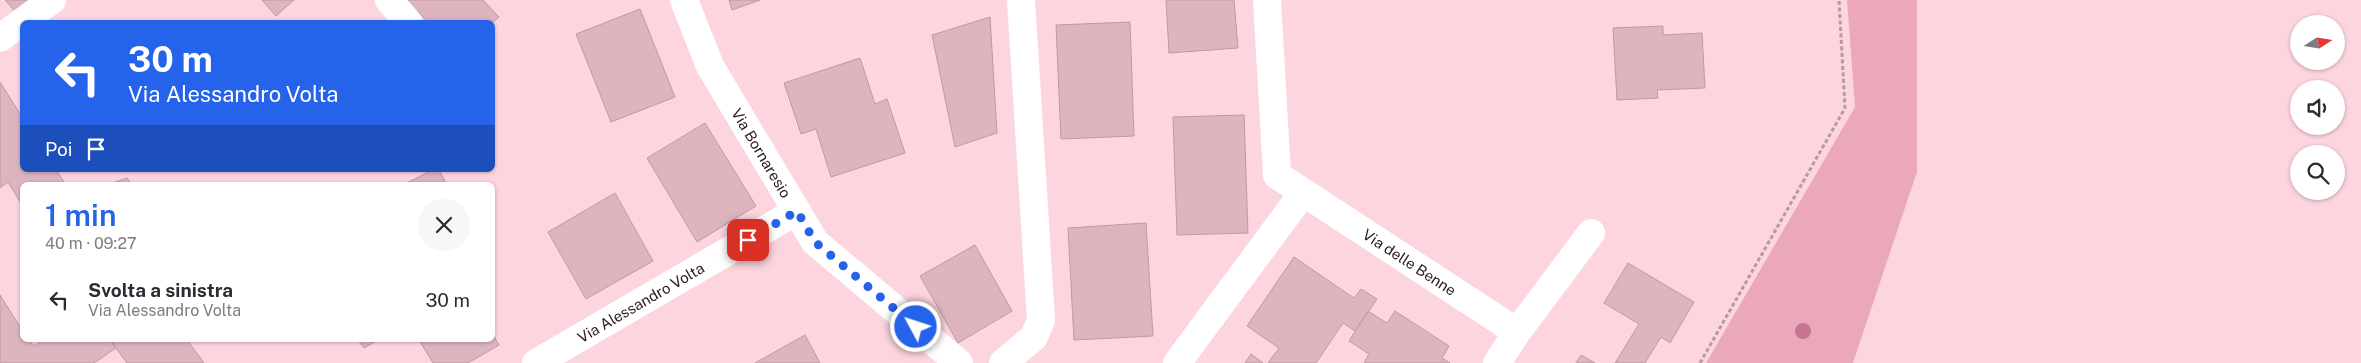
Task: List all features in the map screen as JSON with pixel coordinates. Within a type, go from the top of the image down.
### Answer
[{"type":"street","points":[[25,20],[52,0]]},
{"type":"street","points":[[389,0],[406,20]]},
{"type":"street","name":"Via Bornaresio","points":[[684,0],[710,66],[815,242],[959,363]]},
{"type":"street","points":[[1003,363],[1034,337],[1041,320],[1021,0]]},
{"type":"street","name":"Via delle Benne","points":[[1267,0],[1277,175],[1517,332]]},
{"type":"street","points":[[0,38],[20,23]]},
{"type":"street","points":[[1177,363],[1303,192]]},
{"type":"street","name":"Via Alessandro Volta","points":[[536,363],[797,211]]},
{"type":"street","points":[[1497,363],[1517,332],[1591,233]]},
{"type":"path","points":[[1700,363],[1845,108],[1838,0]]},
{"type":"shaded area","points":[[1847,0],[1917,0],[1917,172],[1853,363],[1706,363],[1855,107]]},
{"type":"building","points":[[5,0],[39,0],[20,17]]},
{"type":"building","points":[[262,0],[294,0],[276,16]]},
{"type":"building","points":[[406,0],[483,0],[499,17],[495,20],[426,20]]},
{"type":"building","points":[[729,0],[760,0],[732,10]]},
{"type":"building","points":[[1166,0],[1234,0],[1238,48],[1169,53]]},
{"type":"building","points":[[640,9],[675,97],[611,122],[576,34]]},
{"type":"building","points":[[990,17],[997,133],[955,147],[932,35]]},
{"type":"building","points":[[1130,22],[1134,136],[1061,139],[1056,25]]},
{"type":"building","points":[[1663,26],[1663,35],[1702,33],[1705,88],[1657,90],[1658,98],[1617,100],[1613,28]]},
{"type":"building","points":[[860,58],[875,104],[887,99],[905,153],[831,177],[816,129],[801,134],[784,83]]},
{"type":"building","points":[[0,82],[20,114],[20,172],[57,172],[64,182],[20,182],[20,202],[8,182],[0,188]]},
{"type":"building","points":[[1244,115],[1248,233],[1177,235],[1173,117]]},
{"type":"building","points":[[705,123],[756,206],[697,242],[647,158]]},
{"type":"building","points":[[428,172],[440,172],[445,182],[409,182]]},
{"type":"building","points":[[127,178],[130,182],[116,182]]},
{"type":"building","points":[[615,193],[653,261],[586,299],[548,232]]},
{"type":"building","points":[[1146,223],[1153,336],[1074,340],[1068,228]]},
{"type":"building","points":[[975,245],[1012,311],[958,343],[920,276]]},
{"type":"building","points":[[1294,257],[1354,298],[1361,289],[1377,299],[1355,331],[1343,323],[1316,363],[1268,363],[1279,348],[1247,326]]},
{"type":"building","points":[[1628,263],[1694,302],[1670,343],[1661,337],[1645,363],[1615,363],[1639,324],[1604,303]]},
{"type":"building","points":[[0,295],[20,327],[20,342],[31,342],[34,346],[40,342],[112,342],[116,348],[94,363],[0,363]]},
{"type":"building","points":[[1368,311],[1387,323],[1395,311],[1449,346],[1442,358],[1450,363],[1364,363],[1369,354],[1349,341]]},
{"type":"building","points":[[805,335],[820,363],[755,363]]},
{"type":"building","points":[[495,338],[499,345],[468,363],[433,363],[420,342],[495,342]]},
{"type":"building","points":[[111,342],[188,342],[204,363],[127,363]]},
{"type":"building","points":[[360,342],[374,342],[364,348]]},
{"type":"building","points":[[1251,354],[1263,363],[1245,363]]},
{"type":"building","points":[[1581,355],[1595,363],[1576,363]]},
{"type":"route","points":[[748,240],[797,211],[815,242],[916,327]]}]
